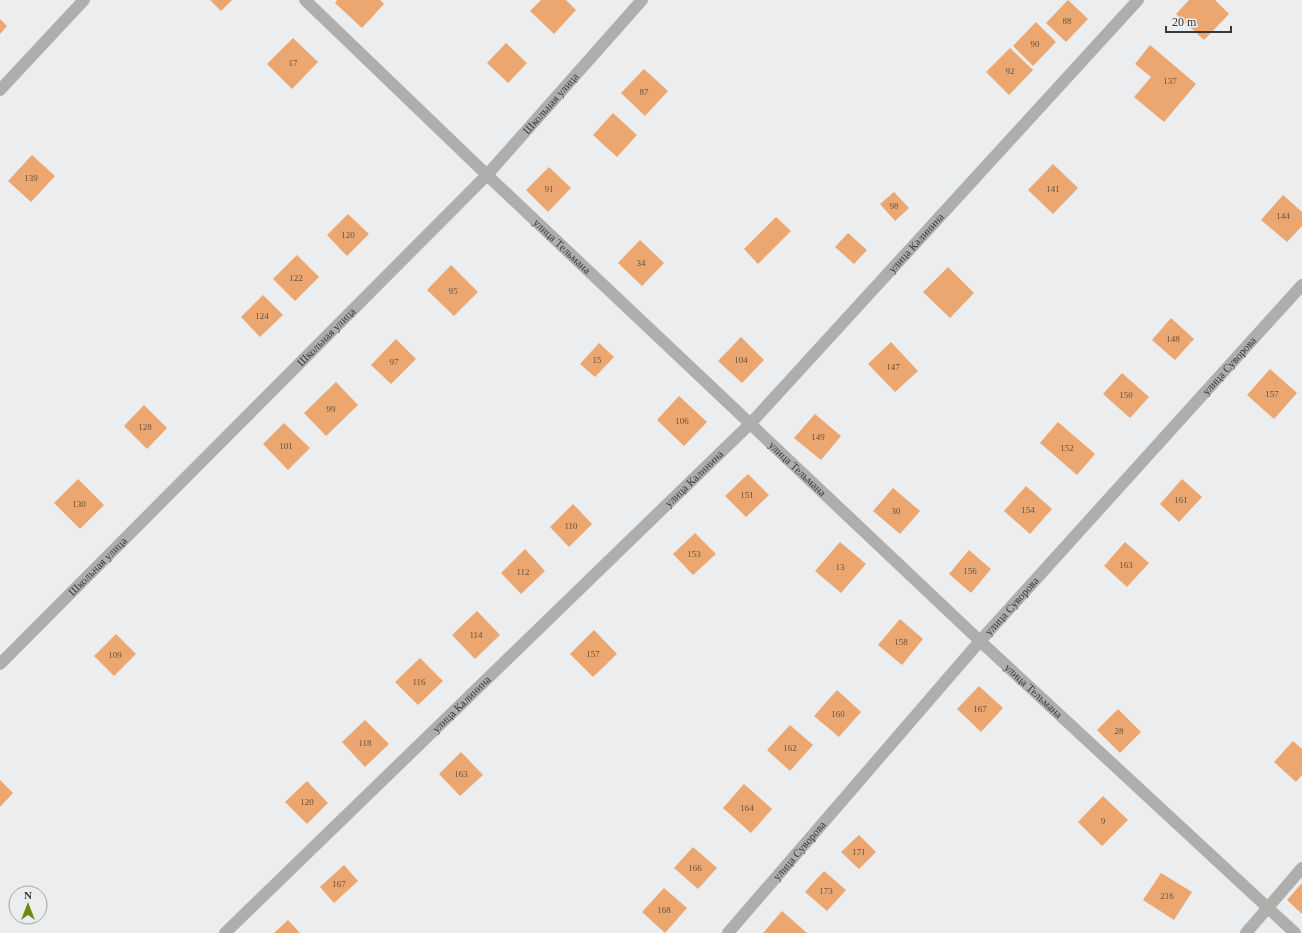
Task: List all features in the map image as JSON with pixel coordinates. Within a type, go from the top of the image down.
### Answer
[{"type":"street","points":[[0,90],[84,0]]},
{"type":"street","name":"улица Тельмана","points":[[305,0],[487,176],[751,423],[980,641],[1268,906],[1295,933]]},
{"type":"street","name":"Школьная улица","points":[[0,664],[487,176],[642,0]]},
{"type":"street","name":"улица Калинина","points":[[225,933],[751,423],[1138,0]]},
{"type":"street","name":"улица Суворова","points":[[728,933],[980,641],[1302,286]]},
{"type":"street","points":[[1246,933],[1302,868]]},
{"type":"building","points":[[210,0],[232,0],[221,11]]},
{"type":"building","points":[[337,0],[380,0],[384,4],[362,28],[335,3]]},
{"type":"building","points":[[541,0],[566,0],[576,10],[554,34],[530,11]]},
{"type":"building","points":[[1068,0],[1088,19],[1066,42],[1046,23]]},
{"type":"building","points":[[1189,0],[1215,0],[1229,14],[1204,40],[1176,14]]},
{"type":"building","points":[[0,19],[7,26],[0,34]]},
{"type":"building","points":[[1036,22],[1056,42],[1033,66],[1013,46]]},
{"type":"building","points":[[293,38],[318,62],[292,89],[267,64]]},
{"type":"building","points":[[506,43],[527,63],[508,83],[487,63]]},
{"type":"building","points":[[1150,45],[1196,84],[1164,122],[1134,97],[1151,77],[1135,64]]},
{"type":"building","points":[[1010,48],[1033,70],[1009,95],[986,72]]},
{"type":"building","points":[[644,69],[668,91],[645,116],[621,93]]},
{"type":"building","points":[[613,113],[637,135],[617,157],[593,135]]},
{"type":"building","points":[[32,155],[55,176],[31,202],[8,181]]},
{"type":"building","points":[[1053,164],[1078,188],[1053,214],[1028,190]]},
{"type":"building","points":[[549,167],[571,188],[548,212],[526,190]]},
{"type":"building","points":[[894,192],[909,208],[895,221],[880,204]]},
{"type":"building","points":[[1283,195],[1302,212],[1302,226],[1287,242],[1261,220]]},
{"type":"building","points":[[348,214],[369,234],[347,256],[327,235]]},
{"type":"building","points":[[776,217],[791,231],[758,264],[744,249]]},
{"type":"building","points":[[848,233],[867,250],[854,264],[835,247]]},
{"type":"building","points":[[640,240],[664,263],[642,286],[618,263]]},
{"type":"building","points":[[297,255],[319,277],[295,301],[273,279]]},
{"type":"building","points":[[451,265],[478,292],[454,316],[427,290]]},
{"type":"building","points":[[948,267],[974,293],[950,318],[923,292]]},
{"type":"building","points":[[263,295],[283,315],[260,337],[241,317]]},
{"type":"building","points":[[1171,318],[1194,339],[1175,360],[1152,340]]},
{"type":"building","points":[[741,337],[764,360],[742,383],[718,361]]},
{"type":"building","points":[[396,339],[416,359],[391,384],[371,365]]},
{"type":"building","points":[[891,342],[918,371],[895,392],[868,364]]},
{"type":"building","points":[[599,343],[614,357],[595,377],[580,364]]},
{"type":"building","points":[[1270,369],[1297,393],[1274,419],[1247,395]]},
{"type":"building","points":[[1122,373],[1149,397],[1130,418],[1103,394]]},
{"type":"building","points":[[336,382],[358,405],[326,436],[304,413]]},
{"type":"building","points":[[679,396],[707,422],[684,446],[657,420]]},
{"type":"building","points":[[144,405],[167,428],[147,449],[124,426]]},
{"type":"building","points":[[815,414],[841,436],[821,460],[794,438]]},
{"type":"building","points":[[1058,422],[1095,454],[1077,475],[1040,443]]},
{"type":"building","points":[[284,423],[310,448],[288,470],[263,444]]},
{"type":"building","points":[[748,474],[769,495],[746,517],[725,496]]},
{"type":"building","points":[[78,479],[104,505],[80,529],[54,503]]},
{"type":"building","points":[[1182,479],[1202,497],[1179,522],[1160,504]]},
{"type":"building","points":[[1026,486],[1052,509],[1030,534],[1004,511]]},
{"type":"building","points":[[893,488],[920,511],[900,534],[873,511]]},
{"type":"building","points":[[573,504],[592,524],[569,547],[550,527]]},
{"type":"building","points":[[695,533],[716,554],[693,575],[673,554]]},
{"type":"building","points":[[840,542],[866,564],[841,593],[815,571]]},
{"type":"building","points":[[1125,542],[1149,563],[1127,587],[1104,566]]},
{"type":"building","points":[[525,549],[545,571],[521,594],[501,573]]},
{"type":"building","points":[[969,550],[991,569],[971,593],[949,574]]},
{"type":"building","points":[[477,611],[500,635],[475,659],[452,635]]},
{"type":"building","points":[[900,619],[923,639],[902,665],[878,645]]},
{"type":"building","points":[[594,630],[617,654],[593,677],[570,654]]},
{"type":"building","points":[[116,634],[136,654],[114,676],[94,656]]},
{"type":"building","points":[[420,658],[443,681],[418,705],[395,682]]},
{"type":"building","points":[[979,686],[1003,708],[981,732],[957,709]]},
{"type":"building","points":[[837,690],[861,712],[839,737],[814,716]]},
{"type":"building","points":[[1118,709],[1141,732],[1120,753],[1097,730]]},
{"type":"building","points":[[365,720],[389,744],[365,767],[342,742]]},
{"type":"building","points":[[790,725],[813,745],[790,771],[767,750]]},
{"type":"building","points":[[1293,741],[1302,749],[1302,775],[1296,782],[1274,762]]},
{"type":"building","points":[[461,752],[483,775],[460,796],[439,774]]},
{"type":"building","points":[[0,780],[13,793],[0,807]]},
{"type":"building","points":[[307,781],[328,803],[307,824],[285,802]]},
{"type":"building","points":[[744,784],[772,809],[751,833],[723,808]]},
{"type":"building","points":[[1103,796],[1128,820],[1102,846],[1078,822]]},
{"type":"building","points":[[859,835],[876,852],[859,869],[841,852]]},
{"type":"building","points":[[693,847],[717,868],[698,889],[674,868]]},
{"type":"building","points":[[344,865],[358,881],[334,903],[320,887]]},
{"type":"building","points":[[824,871],[846,890],[827,911],[805,892]]},
{"type":"building","points":[[1161,873],[1192,892],[1174,920],[1143,900]]},
{"type":"building","points":[[1302,883],[1302,914],[1287,900]]},
{"type":"building","points":[[664,888],[687,908],[665,933],[642,912]]},
{"type":"building","points":[[782,911],[807,933],[763,933]]},
{"type":"building","points":[[288,920],[300,933],[274,933]]}]
